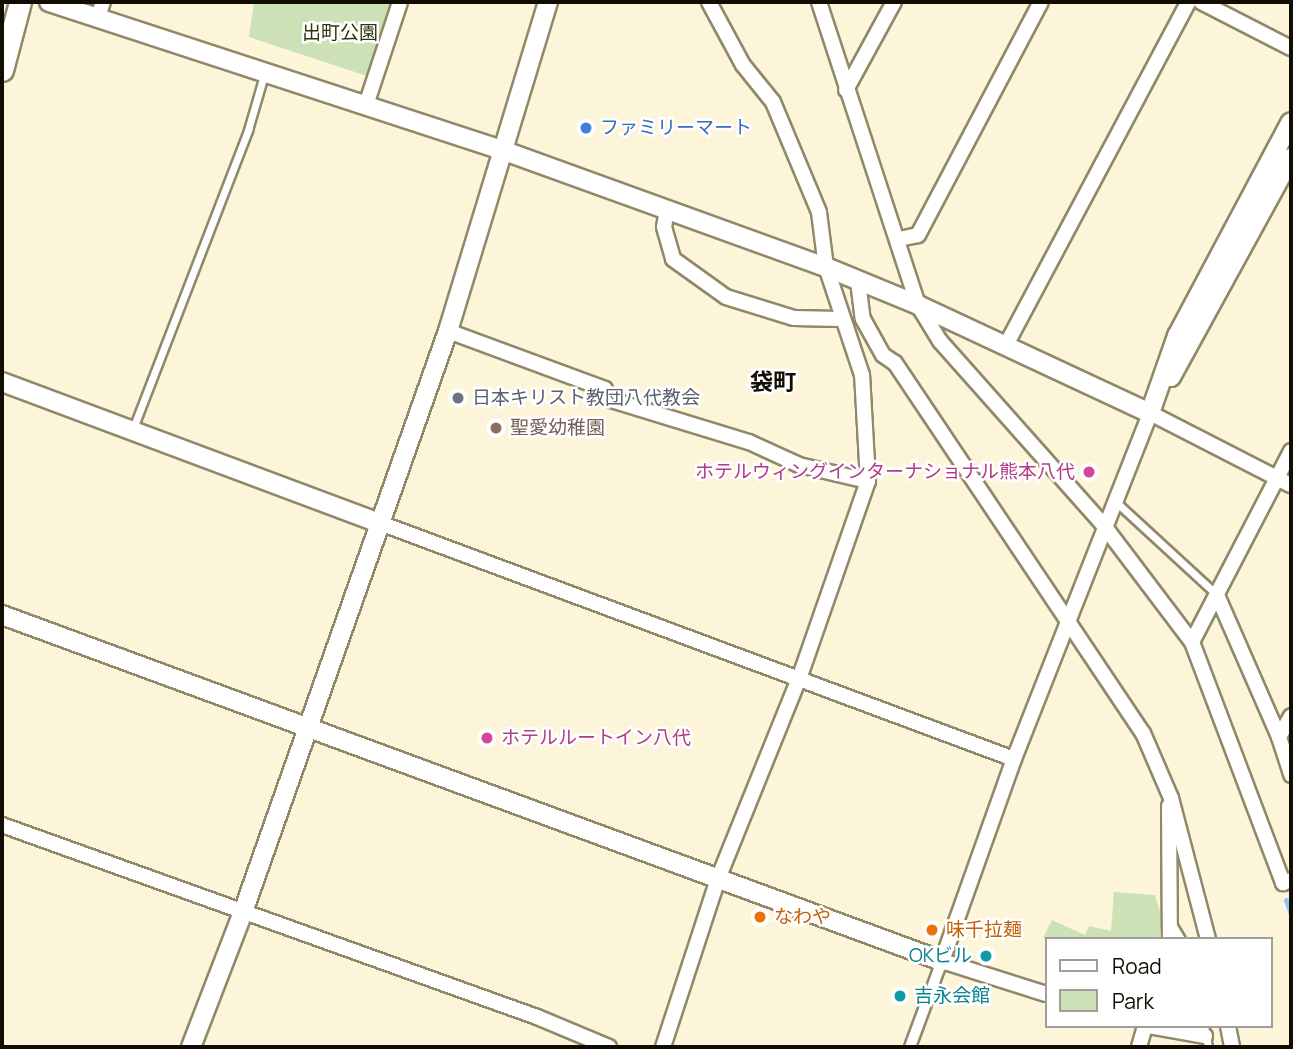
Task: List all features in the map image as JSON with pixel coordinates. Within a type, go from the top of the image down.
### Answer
[{"type":"main road","points":[[3,37],[19,2]]},
{"type":"main road","points":[[2,70],[19,2]]},
{"type":"street","points":[[49,2],[101,9],[264,75],[502,150],[825,267],[1006,345],[1150,413],[1291,485]]},
{"type":"street","points":[[366,105],[400,2]]},
{"type":"street","points":[[191,1047],[243,912],[447,331],[548,2]]},
{"type":"street","points":[[663,1047],[718,879],[799,679],[868,481],[862,376],[840,318],[825,267],[820,212],[773,102],[743,65],[709,2]]},
{"type":"street","points":[[819,2],[846,90],[899,239],[918,305],[940,341],[1105,527],[1192,642],[1283,883],[1291,880]]},
{"type":"street","points":[[846,90],[894,2]]},
{"type":"street","points":[[899,239],[918,235],[1041,2]]},
{"type":"street","points":[[1006,345],[1188,2]]},
{"type":"street","points":[[1201,2],[1291,48]]},
{"type":"street","points":[[910,1047],[1014,759],[1116,502],[1177,336],[1288,135]]},
{"type":"street","points":[[1150,413],[1291,158]]},
{"type":"street","points":[[667,210],[664,227],[673,259],[726,298],[794,318],[840,318]]},
{"type":"street","points":[[858,281],[863,319],[883,355],[895,363],[1143,733],[1171,798],[1207,937]]},
{"type":"street","points":[[447,331],[606,389],[608,399],[749,442],[799,465],[868,481]]},
{"type":"street","points":[[2,382],[1014,759]]},
{"type":"street","points":[[1192,642],[1291,451]]},
{"type":"street","points":[[1217,595],[1279,737],[1291,775]]},
{"type":"street","points":[[2,615],[309,725],[942,961],[1044,993]]},
{"type":"street","points":[[1279,737],[1291,716]]},
{"type":"street","points":[[1171,798],[1167,820],[1171,931]]},
{"type":"street","points":[[2,825],[609,1047]]},
{"type":"street","points":[[1139,1047],[1146,1028]]},
{"type":"street","points":[[1159,1028],[1206,1036]]},
{"type":"street","points":[[1228,1028],[1232,1047]]},
{"type":"lane","points":[[132,432],[248,130],[264,75]]},
{"type":"lane","points":[[1116,502],[1217,595]]},
{"type":"green space","name":"出町公園","points":[[254,2],[390,2],[367,76],[249,37]]},
{"type":"green space","points":[[1114,892],[1155,895],[1162,918],[1159,937],[1043,938],[1052,920],[1085,935],[1089,926],[1111,931]]},
{"type":"waterway","points":[[1286,900],[1291,914]]},
{"type":"place","name":"ファミリーマート","points":[[586,128]]},
{"type":"place","name":"日本キリスト教団八代教会","points":[[458,398]]},
{"type":"place","name":"聖愛幼稚園","points":[[496,428]]},
{"type":"place","name":"ホテルウィングインターナショナル熊本八代","points":[[1089,472]]},
{"type":"place","name":"ホテルルートイン八代","points":[[487,738]]},
{"type":"place","name":"なわや","points":[[760,917]]},
{"type":"place","name":"味千拉麺","points":[[932,930]]},
{"type":"place","name":"OKビル","points":[[986,956]]},
{"type":"place","name":"吉永会館","points":[[900,996]]},
{"type":"district","name":"袋町","points":[[773,381]]}]
